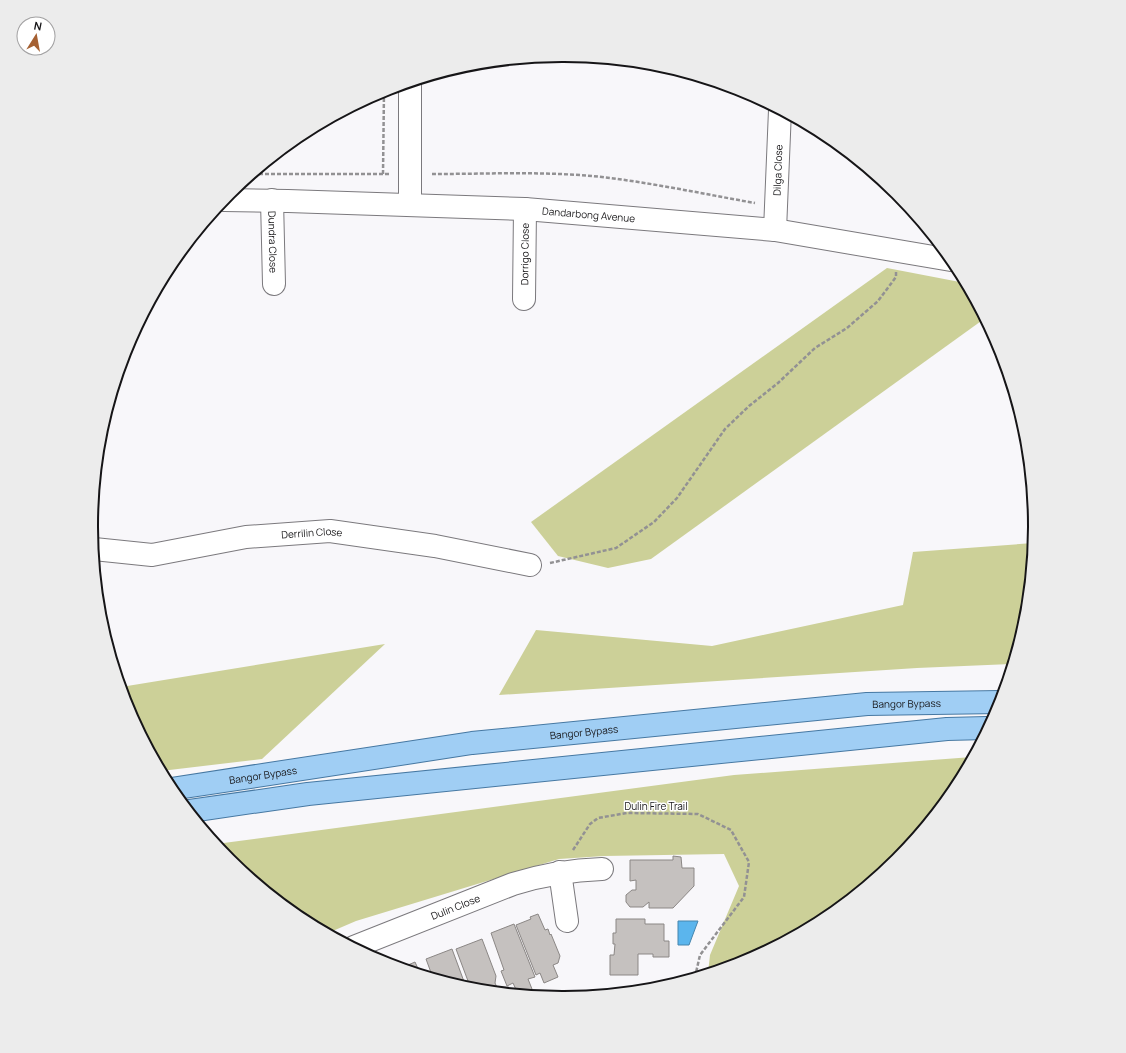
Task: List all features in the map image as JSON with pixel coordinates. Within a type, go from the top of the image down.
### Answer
[{"type":"main road","name":"Bangor Bypass","points":[[179,788],[472,743],[867,704],[993,702]]},
{"type":"main road","points":[[195,810],[308,794],[947,729],[982,728]]},
{"type":"street","points":[[410,88],[410,205]]},
{"type":"street","name":"Dilga Close","points":[[775,230],[780,116]]},
{"type":"street","name":"Dandarbong Avenue","points":[[233,200],[525,209],[775,230],[942,258]]},
{"type":"street","name":"Dundra Close","points":[[272,200],[274,284]]},
{"type":"street","name":"Dorrigo Close","points":[[524,299],[525,209]]},
{"type":"street","name":"Derrilin Close","points":[[99,549],[152,555],[246,537],[330,531],[435,546],[530,565]]},
{"type":"street","name":"Dulin Close","points":[[361,944],[513,884],[560,872],[602,869]]},
{"type":"street","points":[[560,872],[568,921]]},
{"type":"path","points":[[383,174],[384,98]]},
{"type":"path","points":[[261,174],[552,174],[601,177],[776,207]]},
{"type":"path","points":[[530,565],[555,562],[616,548],[654,522],[677,498],[725,429],[749,406],[778,383],[815,348],[848,328],[878,301],[896,277],[899,251]]},
{"type":"path","name":"Dulin Fire Trail","points":[[560,872],[590,824],[598,818],[627,813],[698,814],[731,830],[749,862],[744,897],[700,955],[696,971]]},
{"type":"green space","points":[[887,268],[957,282],[980,321],[651,559],[608,568],[558,556],[531,522]]},
{"type":"green space","points":[[1027,543],[1024,587],[1019,617],[1007,664],[917,668],[499,695],[536,630],[712,646],[903,605],[913,552]]},
{"type":"green space","points":[[385,644],[262,759],[168,770],[146,732],[127,686]]},
{"type":"green space","points":[[966,757],[932,809],[912,833],[869,876],[846,895],[795,929],[741,956],[709,967],[710,955],[739,886],[724,854],[604,856],[559,859],[356,921],[334,930],[305,913],[280,895],[257,876],[224,843],[734,775]]},
{"type":"water","points":[[678,921],[698,921],[689,945],[678,945]]},
{"type":"building","points":[[673,856],[681,857],[682,868],[694,868],[694,886],[673,908],[649,908],[649,902],[643,907],[630,907],[626,902],[626,895],[632,890],[636,890],[636,880],[630,881],[630,860],[673,860]]},
{"type":"building","points":[[538,914],[545,930],[548,929],[550,935],[551,934],[560,956],[558,963],[553,965],[558,977],[544,983],[540,973],[536,975],[516,925],[531,919],[530,917]]},
{"type":"building","points":[[616,919],[645,919],[645,924],[664,924],[664,941],[669,941],[669,957],[653,957],[653,954],[638,954],[638,975],[610,975],[610,955],[614,955],[615,944],[613,944],[613,933],[616,933]]},
{"type":"building","points":[[514,924],[535,977],[528,979],[532,989],[515,988],[513,983],[507,986],[501,971],[504,970],[491,933]]},
{"type":"building","points":[[482,939],[496,976],[495,983],[496,986],[468,981],[456,949]]},
{"type":"building","points":[[452,949],[463,980],[430,971],[426,959]]},
{"type":"building","points":[[415,962],[417,967],[414,966],[409,964]]}]
